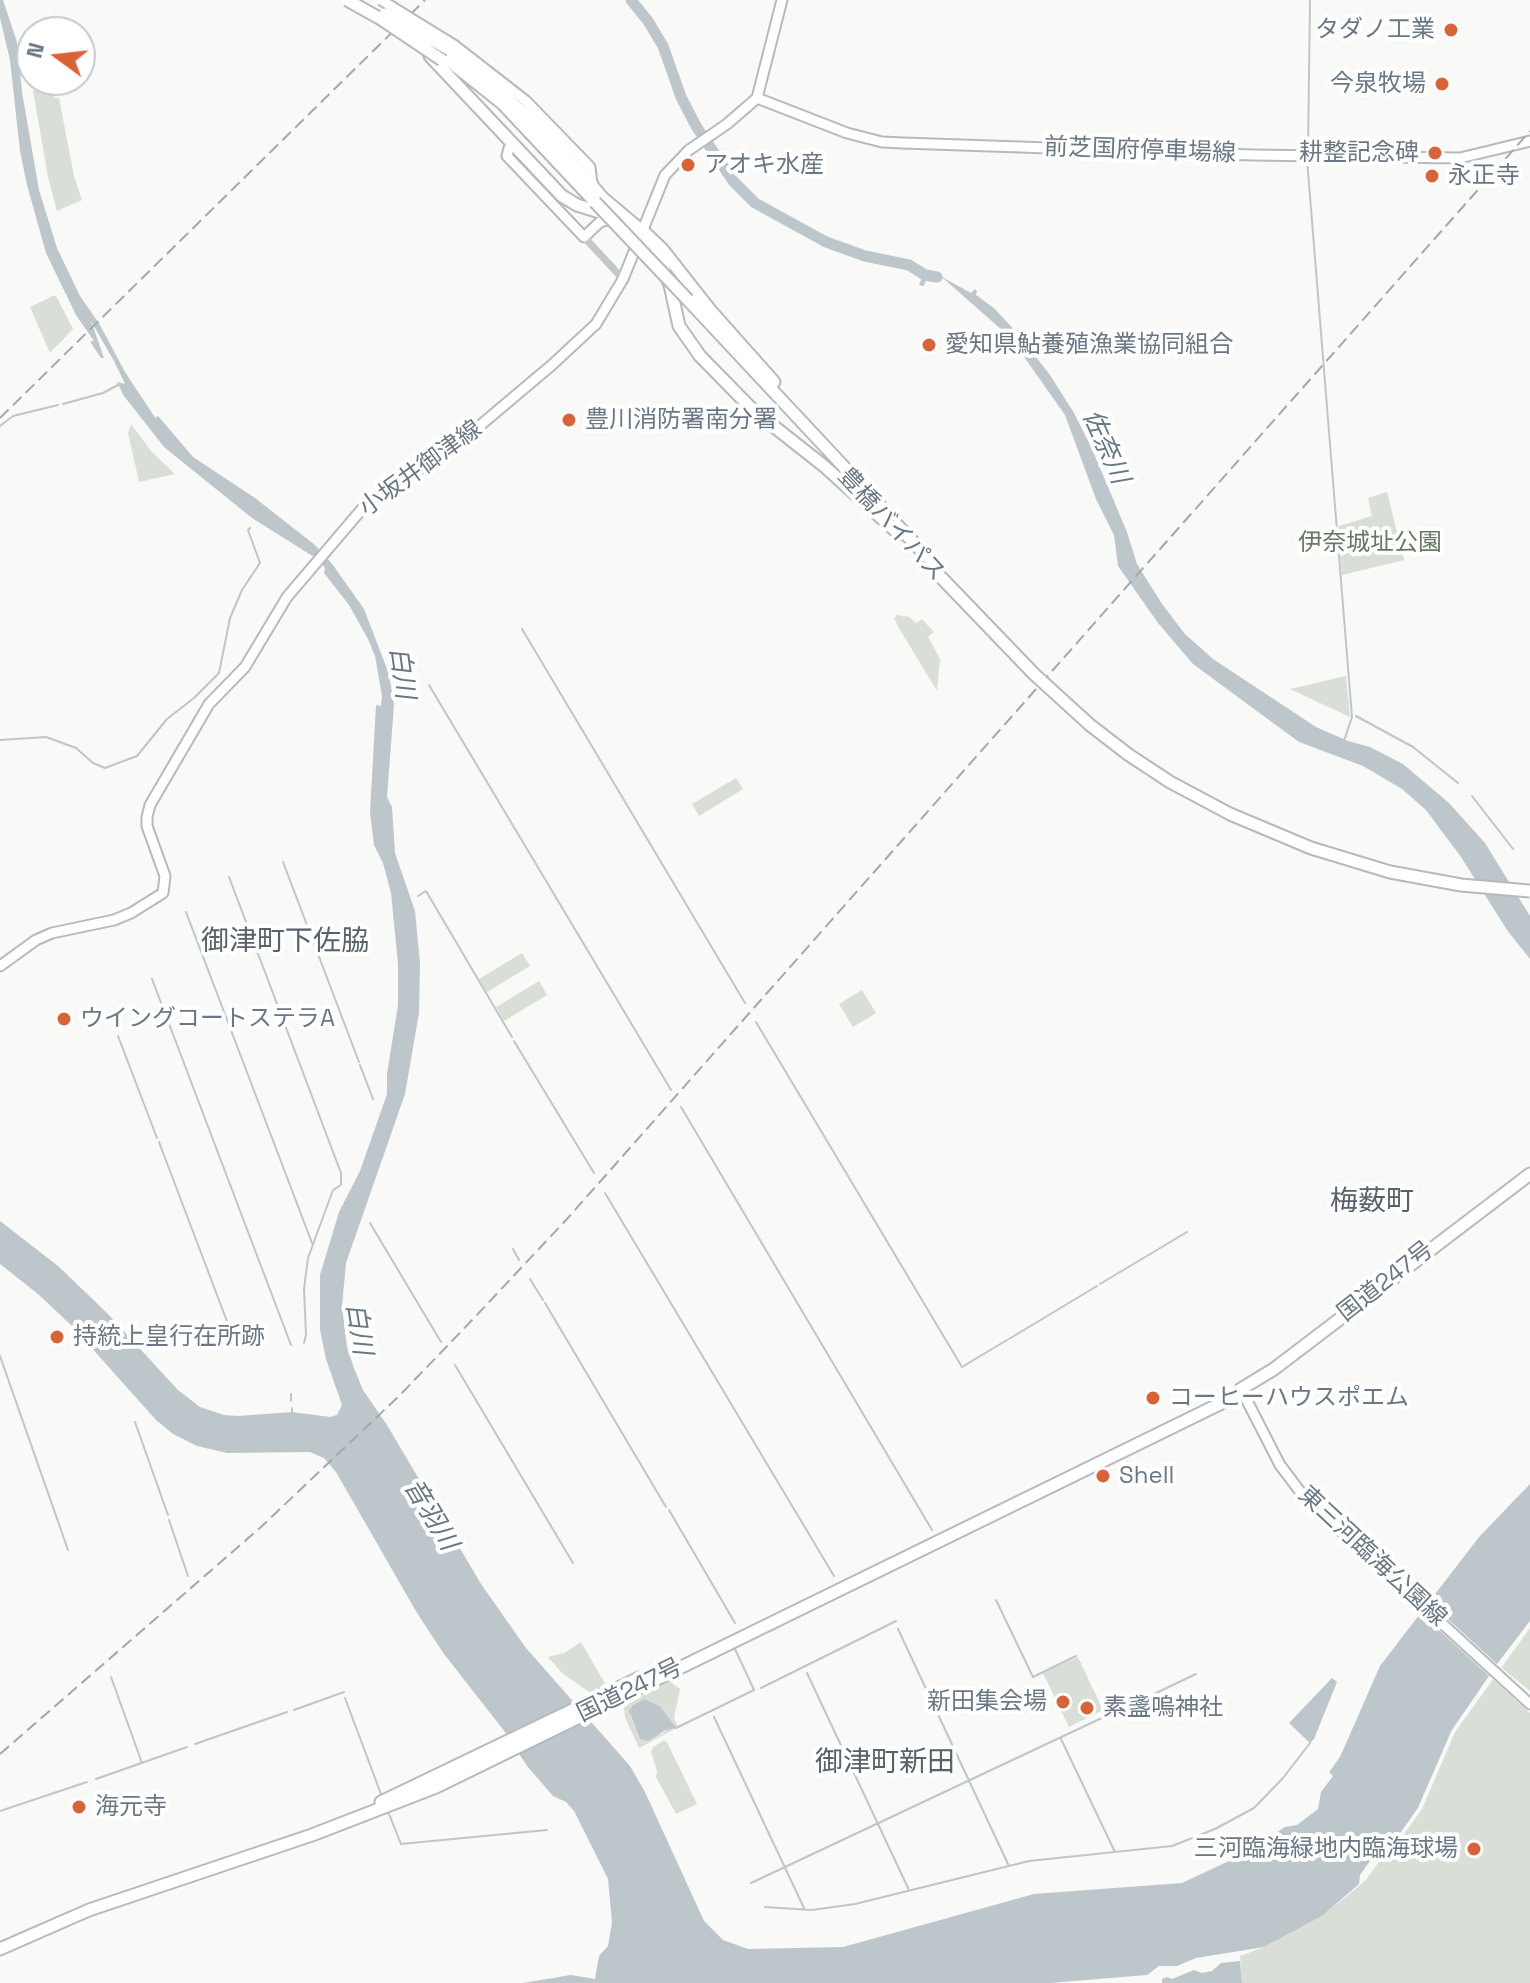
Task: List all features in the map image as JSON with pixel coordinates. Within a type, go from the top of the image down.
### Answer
[{"type":"highway","name":"豊橋バイパス","points":[[347,0],[446,55]]},
{"type":"highway","name":"豊橋バイパス","points":[[359,2],[446,55],[594,203],[830,461],[1034,674],[1129,755],[1170,782],[1266,831],[1350,861],[1432,880],[1530,889]]},
{"type":"highway","points":[[446,55],[531,119],[592,184]]},
{"type":"highway","points":[[446,55],[562,196],[577,205],[607,213],[616,219]]},
{"type":"highway","points":[[640,233],[661,262],[670,285],[679,326],[691,345],[753,410],[830,461]]},
{"type":"highway","points":[[640,233],[662,249],[704,303],[759,364],[830,461]]},
{"type":"highway","name":"豊橋バイパス","points":[[830,461],[1059,692],[1122,744],[1173,778],[1267,827],[1352,857],[1433,876],[1530,889]]},
{"type":"highway","name":"国道247号","points":[[0,1941],[87,1903],[367,1808],[506,1747],[1177,1416],[1241,1389],[1274,1369],[1530,1174]]},
{"type":"highway","name":"国道247号","points":[[0,1949],[89,1910],[364,1817],[436,1787],[506,1747]]},
{"type":"main road","points":[[381,0],[446,55],[522,103],[526,101],[590,167],[592,184],[640,233]]},
{"type":"main road","points":[[757,98],[782,0]]},
{"type":"main road","name":"小坂井御津線","points":[[0,966],[36,940],[52,933],[114,920],[163,893],[165,876],[147,826],[150,805],[209,704],[245,667],[282,605],[362,509],[470,434],[596,324],[623,279],[665,175],[693,148],[757,98]]},
{"type":"main road","name":"前芝国府停車場線","points":[[757,98],[847,133],[882,142],[1253,155],[1460,158],[1530,141]]},
{"type":"main road","points":[[508,152],[584,237],[605,220],[616,219],[640,233]]},
{"type":"main road","name":"東三河臨海公園線","points":[[1241,1389],[1266,1439],[1292,1483],[1305,1498],[1530,1704]]},
{"type":"street","points":[[584,237],[623,279]]},
{"type":"green space","points":[[34,96],[59,98],[74,176],[82,200],[57,211]]},
{"type":"green space","points":[[56,296],[73,329],[50,353],[30,307]]},
{"type":"green space","points":[[131,424],[151,451],[175,474],[139,482],[128,433]]},
{"type":"green space","name":"伊奈城址公園","points":[[1387,492],[1404,560],[1342,575],[1339,526],[1372,516],[1368,498]]},
{"type":"green space","points":[[897,615],[909,617],[916,623],[922,619],[934,632],[928,637],[940,659],[937,691],[899,628],[894,618]]},
{"type":"green space","points":[[1346,676],[1350,717],[1290,689]]},
{"type":"green space","points":[[736,778],[743,789],[699,816],[692,804]]},
{"type":"green space","points":[[522,953],[530,966],[487,992],[479,979]]},
{"type":"green space","points":[[539,981],[547,995],[504,1021],[496,1007]]},
{"type":"green space","points":[[862,990],[876,1013],[853,1027],[839,1004]]},
{"type":"green space","points":[[1530,1621],[1530,1691],[1497,1664]]},
{"type":"green space","points":[[581,1642],[607,1687],[592,1694],[562,1673],[548,1657],[564,1653]]},
{"type":"green space","points":[[1078,1657],[1103,1710],[1069,1727],[1043,1673]]},
{"type":"green space","points":[[679,1674],[673,1684],[680,1689],[674,1718],[678,1727],[639,1748],[625,1717],[624,1706]],"holes":[[[645,1699],[664,1710],[669,1719],[668,1729],[662,1734],[640,1739],[630,1715]]]},
{"type":"green space","points":[[1489,1676],[1530,1713],[1530,1983],[1242,1983],[1240,1956],[1264,1947],[1322,1916],[1365,1881],[1418,1808],[1452,1730]]},
{"type":"green space","points":[[663,1741],[667,1742],[697,1804],[676,1814],[656,1777],[651,1752]]},
{"type":"water","name":"音羽川","points":[[0,0],[3,0],[16,39],[16,96],[23,96],[39,190],[57,248],[80,296],[100,325],[125,372],[156,419],[156,416],[159,417],[193,457],[255,498],[315,545],[333,565],[364,609],[389,674],[394,705],[387,797],[392,807],[395,853],[415,911],[420,963],[419,1013],[405,1094],[346,1263],[342,1306],[347,1347],[363,1390],[481,1584],[526,1648],[630,1766],[704,1921],[723,1940],[748,1949],[843,1947],[1034,1894],[1182,1883],[1246,1853],[1285,1827],[1297,1825],[1318,1809],[1321,1792],[1333,1776],[1329,1772],[1340,1757],[1380,1666],[1479,1537],[1530,1484],[1530,1621],[1452,1730],[1418,1808],[1399,1835],[1394,1835],[1377,1851],[1360,1875],[1359,1884],[1322,1916],[1264,1947],[1196,1958],[1177,1966],[1159,1966],[1147,1975],[1050,1983],[523,1983],[571,1975],[595,1979],[599,1956],[608,1946],[612,1922],[608,1879],[574,1811],[566,1802],[553,1796],[527,1766],[505,1732],[444,1654],[336,1472],[324,1458],[310,1452],[227,1453],[197,1446],[173,1434],[156,1420],[72,1326],[0,1264],[0,1221],[58,1266],[107,1313],[178,1390],[200,1407],[238,1416],[292,1412],[330,1417],[337,1415],[342,1405],[326,1359],[320,1330],[320,1275],[339,1212],[360,1171],[387,1094],[387,1074],[398,1005],[398,964],[391,893],[383,863],[374,845],[370,812],[376,705],[381,706],[382,696],[375,656],[368,639],[349,605],[324,573],[322,562],[252,518],[164,447],[124,396],[117,382],[125,384],[91,321],[104,358],[91,343],[94,341],[76,315],[46,253],[20,151],[10,60],[0,18]]},
{"type":"water","points":[[925,271],[931,271],[971,293],[975,289],[976,295],[995,309],[1050,375],[1092,449],[1137,564],[1185,634],[1213,659],[1316,727],[1370,747],[1403,764],[1449,803],[1485,843],[1530,916],[1530,959],[1426,810],[1402,789],[1363,766],[1299,742],[1193,664],[1158,623],[1118,566],[1114,535],[1096,499],[1065,415],[1010,337],[944,279],[936,277],[931,282],[926,279],[924,286],[919,285]]},
{"type":"water","points":[[1332,1678],[1337,1682],[1310,1743],[1289,1723]]},
{"type":"water","points":[[645,1699],[661,1707],[676,1728],[648,1741],[640,1739],[629,1711]]},
{"type":"water","points":[[1240,1961],[1242,1983],[1162,1983],[1162,1979],[1167,1977],[1172,1979],[1194,1970],[1202,1973],[1212,1971],[1221,1963]]},
{"type":"pier","points":[[1426,1599],[1497,1664],[1530,1621],[1530,1628],[1455,1732],[1422,1809],[1402,1837],[1396,1839],[1418,1808],[1452,1730],[1489,1676],[1417,1610]]},
{"type":"waterway","name":"佐奈川","points":[[631,0],[663,46],[681,97],[696,126],[733,181],[755,203],[826,242],[865,256],[909,265],[925,275],[937,277]]},
{"type":"waterway","points":[[1308,151],[1310,0]]},
{"type":"waterway","points":[[1307,159],[1352,717],[1344,741]]},
{"type":"waterway","points":[[63,404],[103,393],[118,385]]},
{"type":"waterway","points":[[0,426],[13,416],[58,405]]},
{"type":"waterway","points":[[0,740],[46,737],[76,748],[93,763],[105,768],[137,756],[167,719],[219,673],[230,618],[242,590],[260,563],[248,530],[250,528]]},
{"type":"waterway","points":[[522,629],[745,1003]]},
{"type":"waterway","name":"白川","points":[[429,685],[671,1090]]},
{"type":"waterway","points":[[1356,716],[1413,747],[1458,783]]},
{"type":"waterway","points":[[1472,796],[1513,849]]},
{"type":"waterway","points":[[283,862],[359,1062]]},
{"type":"waterway","points":[[229,877],[341,1173],[341,1185],[333,1190],[308,1258],[304,1289],[304,1343]]},
{"type":"waterway","points":[[418,896],[426,891],[512,1037]]},
{"type":"waterway","points":[[186,912],[312,1243]]},
{"type":"waterway","points":[[152,979],[291,1345]]},
{"type":"waterway","points":[[756,1022],[962,1367],[1007,1340]]},
{"type":"waterway","points":[[118,1036],[157,1138]]},
{"type":"waterway","points":[[514,1041],[594,1173]]},
{"type":"waterway","points":[[360,1065],[373,1099]]},
{"type":"waterway","points":[[681,1107],[932,1530]]},
{"type":"waterway","points":[[159,1142],[228,1324]]},
{"type":"waterway","points":[[605,1193],[834,1576]]},
{"type":"waterway","points":[[370,1223],[441,1342]]},
{"type":"waterway","points":[[1100,1284],[1187,1232]]},
{"type":"waterway","points":[[513,1249],[519,1260]]},
{"type":"waterway","points":[[530,1279],[543,1300]]},
{"type":"waterway","points":[[1009,1339],[1097,1286]]},
{"type":"waterway","points":[[545,1303],[666,1507]]},
{"type":"waterway","points":[[0,1356],[68,1550]]},
{"type":"waterway","points":[[455,1365],[573,1563]]},
{"type":"waterway","points":[[291,1394],[291,1401]]},
{"type":"waterway","points":[[135,1422],[168,1515]]},
{"type":"waterway","points":[[669,1510],[735,1623]]},
{"type":"waterway","points":[[169,1520],[188,1576]]},
{"type":"waterway","points":[[996,1600],[1033,1677],[1076,1656]]},
{"type":"waterway","points":[[761,1688],[896,1621]]},
{"type":"waterway","points":[[898,1629],[1008,1864]]},
{"type":"waterway","points":[[676,1728],[754,1690],[735,1649]]},
{"type":"waterway","points":[[807,1673],[909,1890]]},
{"type":"waterway","points":[[1154,1694],[1196,1674]]},
{"type":"waterway","points":[[111,1677],[142,1763]]},
{"type":"waterway","points":[[294,1710],[344,1692]]},
{"type":"waterway","points":[[1110,1714],[1151,1695]]},
{"type":"waterway","points":[[345,1698],[381,1794]]},
{"type":"waterway","points":[[195,1744],[287,1712]]},
{"type":"waterway","points":[[751,1883],[1106,1716]]},
{"type":"waterway","points":[[714,1717],[804,1908]]},
{"type":"waterway","points":[[1061,1739],[1115,1852]]},
{"type":"waterway","points":[[765,1907],[812,1910],[855,1904],[1029,1861],[1172,1846],[1215,1829],[1254,1808],[1310,1743]]},
{"type":"waterway","points":[[96,1779],[187,1747]]},
{"type":"waterway","points":[[0,1811],[87,1782]]},
{"type":"waterway","points":[[389,1814],[401,1844],[547,1830]]},
{"type":"railway","points":[[0,418],[425,0]]},
{"type":"railway","points":[[0,1754],[261,1527],[400,1395],[476,1316],[567,1219],[1530,131]]},
{"type":"place","name":"タダノ工業","points":[[1451,30]]},
{"type":"place","name":"今泉牧場","points":[[1442,84]]},
{"type":"place","name":"耕整記念碑","points":[[1435,153]]},
{"type":"place","name":"アオキ水産","points":[[688,165]]},
{"type":"place","name":"永正寺","points":[[1432,176]]},
{"type":"place","name":"愛知県鮎養殖漁業協同組合","points":[[929,345]]},
{"type":"place","name":"豊川消防署南分署","points":[[569,420]]},
{"type":"place","name":"ウイングコートステラA","points":[[64,1019]]},
{"type":"place","name":"持統上皇行在所跡","points":[[57,1337]]},
{"type":"place","name":"コーヒーハウスポエム","points":[[1153,1398]]},
{"type":"place","name":"Shell","points":[[1103,1476]]},
{"type":"place","name":"新田集会場","points":[[1063,1702]]},
{"type":"place","name":"素盞嗚神社","points":[[1087,1708]]},
{"type":"place","name":"海元寺","points":[[79,1807]]},
{"type":"place","name":"三河臨海緑地内臨海球場","points":[[1474,1849]]},
{"type":"district","name":"御津町下佐脇","points":[[285,942]]},
{"type":"district","name":"梅薮町","points":[[1372,1202]]},
{"type":"district","name":"御津町新田","points":[[885,1763]]}]
